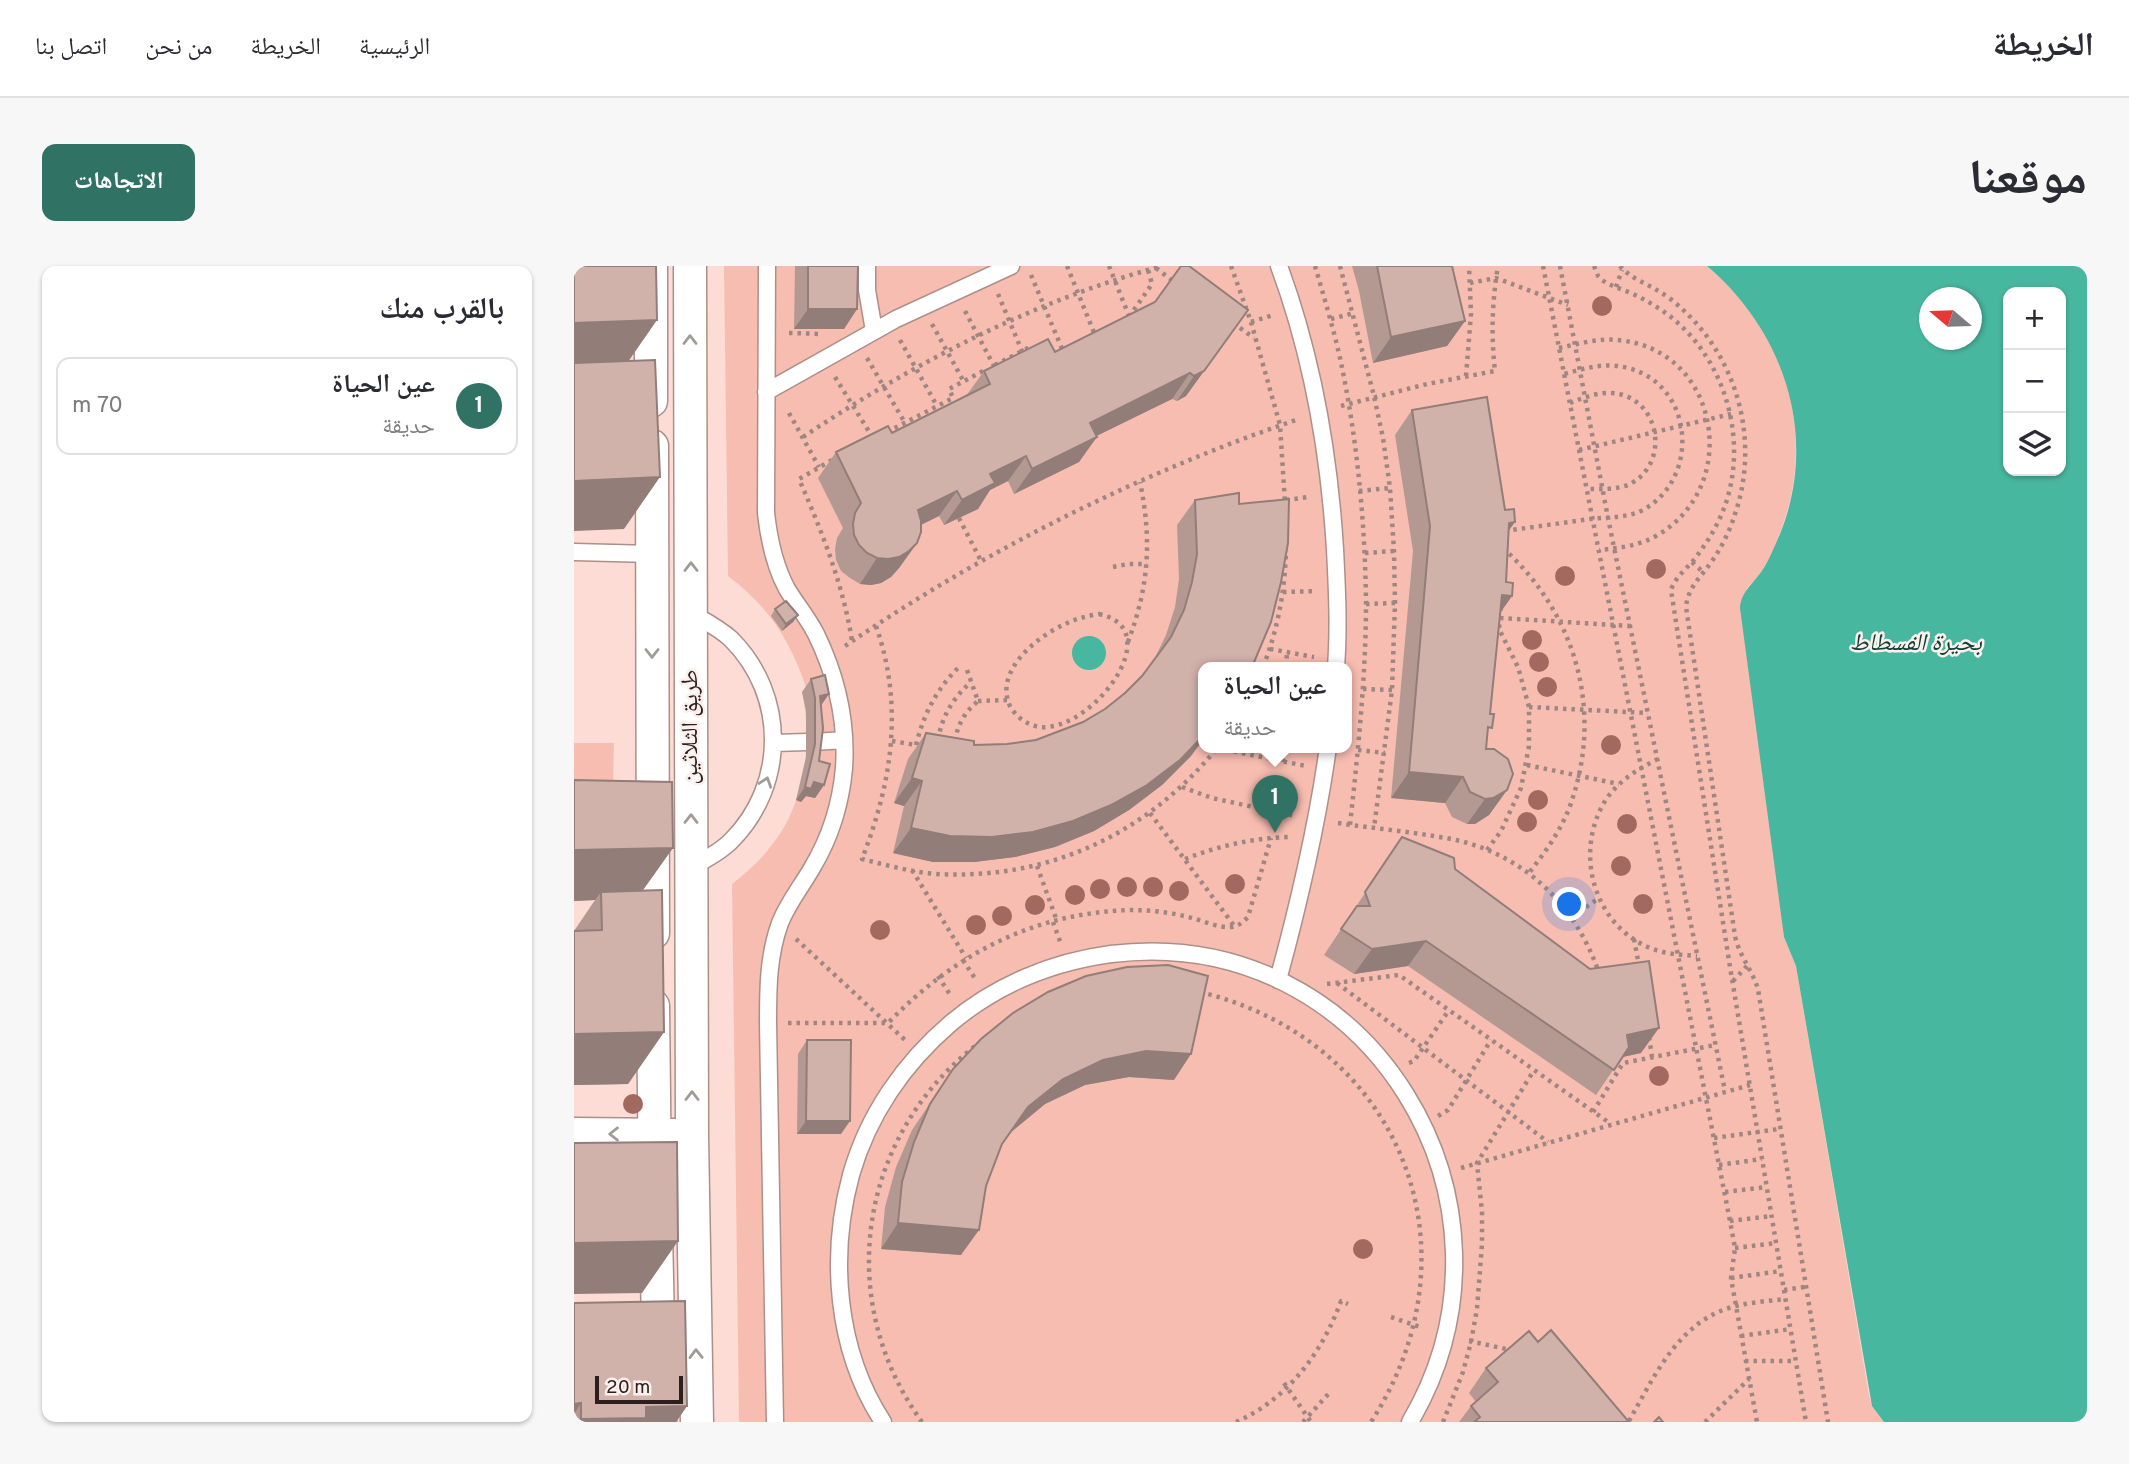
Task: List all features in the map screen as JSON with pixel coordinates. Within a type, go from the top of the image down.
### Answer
[{"type":"street","name":"طريق الثلاثين","points":[[651,266],[654,1135],[641,1188],[660,1422]]},
{"type":"street","name":"طريق الثلاثين","points":[[690,266],[692,1135],[697,1422]]},
{"type":"street","points":[[574,1134],[692,1135]]},
{"type":"street","points":[[641,1188],[693,1188]]},
{"type":"lane","points":[[767,266],[771,390],[766,513],[768,534],[779,573],[815,632],[836,685],[844,740],[841,793],[834,819],[813,867],[780,924],[771,956],[768,989],[775,1422]]},
{"type":"lane","points":[[867,266],[867,290],[874,331]]},
{"type":"lane","points":[[771,390],[874,331],[1011,266]]},
{"type":"lane","points":[[1279,266],[1310,365],[1332,494],[1337,590],[1336,662]]},
{"type":"lane","points":[[574,552],[652,554]]},
{"type":"lane","points":[[691,613],[729,638],[757,674],[772,717],[774,743],[766,785],[751,816],[730,842],[691,867]]},
{"type":"lane","points":[[774,743],[844,740]]},
{"type":"lane","points":[[1278,980],[1313,838],[1327,753]]},
{"type":"lane","points":[[883,1422],[864,1387],[853,1355],[839,1292],[840,1227],[851,1174],[866,1134],[881,1105],[919,1053],[963,1013],[1006,986],[1046,969],[1096,956],[1145,952],[1184,954],[1235,964],[1293,988],[1338,1017],[1376,1053],[1393,1074],[1423,1124],[1451,1205],[1455,1270],[1446,1335],[1437,1364],[1410,1422]]},
{"type":"path","points":[[1067,266],[1095,335]]},
{"type":"path","points":[[1109,266],[1130,316]]},
{"type":"path","points":[[803,438],[852,405],[978,335],[1078,293],[1147,268],[1162,266]]},
{"type":"path","points":[[1231,266],[1280,425],[1286,514]]},
{"type":"path","points":[[1340,266],[1374,396],[1390,488],[1394,551],[1392,690],[1374,828]]},
{"type":"path","points":[[1466,376],[1469,345],[1469,266]]},
{"type":"path","points":[[826,658],[981,561],[1140,482],[1280,425],[1320,412],[1374,396],[1495,372],[1492,314],[1498,266]]},
{"type":"path","points":[[1543,266],[1725,1192],[1735,1248],[1731,1278],[1757,1422]]},
{"type":"path","points":[[1560,266],[1608,518],[1725,1091]]},
{"type":"path","points":[[1594,266],[1602,280],[1651,303],[1687,331],[1714,370],[1731,414],[1734,466],[1729,492],[1708,541],[1671,590],[1732,982],[1806,1422]]},
{"type":"path","points":[[1118,323],[1130,316],[1152,284],[1147,268]]},
{"type":"path","points":[[1155,268],[1178,284]]},
{"type":"path","points":[[1616,287],[1621,268],[1680,307],[1701,328],[1718,351],[1731,377],[1740,405],[1746,460],[1735,514],[1725,539],[1690,589],[1686,601],[1735,936],[1758,989],[1828,1422]]},
{"type":"path","points":[[1029,272],[1063,351]]},
{"type":"path","points":[[990,275],[1022,351]]},
{"type":"path","points":[[1470,283],[1496,278],[1568,304]]},
{"type":"path","points":[[955,291],[994,366]]},
{"type":"path","points":[[923,307],[964,382]]},
{"type":"path","points":[[1330,319],[1354,313]]},
{"type":"path","points":[[1222,316],[1256,340]]},
{"type":"path","points":[[890,323],[937,406]]},
{"type":"path","points":[[1084,340],[1107,328]]},
{"type":"path","points":[[1559,348],[1616,340],[1652,349],[1687,378],[1702,401],[1708,419],[1710,458],[1697,496],[1685,512],[1671,526],[1654,537],[1635,545],[1599,550]]},
{"type":"path","points":[[863,444],[953,398],[949,389],[1032,345],[1036,354]]},
{"type":"path","points":[[1052,357],[1074,346]]},
{"type":"path","points":[[824,359],[873,439]]},
{"type":"path","points":[[1503,559],[1501,531],[1608,518],[1641,511],[1667,489],[1682,459],[1682,425],[1669,395],[1658,384],[1644,374],[1613,365],[1596,365],[1564,374]]},
{"type":"path","points":[[771,390],[819,467]]},
{"type":"path","points":[[1570,403],[1585,397],[1611,393],[1623,395],[1644,409],[1655,432],[1654,457],[1639,478],[1617,488],[1587,489]]},
{"type":"path","points":[[1579,450],[1731,414]]},
{"type":"path","points":[[841,456],[799,479],[836,570],[852,641]]},
{"type":"path","points":[[1128,643],[1125,632],[1112,617],[1099,614],[1081,617],[1061,625],[1042,638],[1013,667],[1006,689],[1013,711],[1031,725],[1042,727],[1069,720],[1095,704],[1116,678],[1123,663],[1141,604],[1147,564],[1148,536],[1140,482]]},
{"type":"path","points":[[959,518],[981,561]]},
{"type":"path","points":[[1265,662],[1278,621],[1286,541]]},
{"type":"path","points":[[1502,548],[1522,565],[1537,583],[1561,622],[1573,650],[1581,680],[1584,710],[1584,753],[1572,802],[1560,828],[1529,873]]},
{"type":"path","points":[[1365,553],[1394,551]]},
{"type":"path","points":[[1692,562],[1703,572]]},
{"type":"path","points":[[1113,567],[1147,564]]},
{"type":"path","points":[[1487,850],[1512,810],[1521,788],[1529,746],[1529,707],[1518,667],[1499,629],[1502,595]]},
{"type":"path","points":[[1366,604],[1395,603]]},
{"type":"path","points":[[1500,618],[1631,626]]},
{"type":"path","points":[[876,625],[884,647],[891,685],[892,741],[883,797],[862,859],[933,873],[1005,872],[1037,866],[1109,838],[1150,813],[1182,787],[1213,753]]},
{"type":"path","points":[[1286,662],[1287,652]]},
{"type":"path","points":[[1682,663],[1694,661]]},
{"type":"path","points":[[916,745],[932,700],[961,665]]},
{"type":"path","points":[[967,670],[978,701]]},
{"type":"path","points":[[936,748],[947,712],[960,692],[971,682]]},
{"type":"path","points":[[1363,688],[1392,690]]},
{"type":"path","points":[[956,751],[957,730],[968,710],[978,701],[1008,701]]},
{"type":"path","points":[[1529,707],[1648,713]]},
{"type":"path","points":[[1352,732],[1359,733]]},
{"type":"path","points":[[892,741],[926,746]]},
{"type":"path","points":[[1358,750],[1385,753]]},
{"type":"path","points":[[1244,753],[1356,777]]},
{"type":"path","points":[[1283,753],[1283,762]]},
{"type":"path","points":[[1658,759],[1619,784],[1608,797],[1593,829],[1590,864],[1599,898],[1614,921],[1634,939],[1648,947],[1678,955],[1698,956]]},
{"type":"path","points":[[1527,765],[1619,784]]},
{"type":"path","points":[[1182,787],[1244,806],[1454,840],[1487,850],[1529,873],[1552,893],[1572,917],[1601,976]]},
{"type":"path","points":[[1150,813],[1235,927]]},
{"type":"path","points":[[1706,820],[1718,818]]},
{"type":"path","points":[[1185,859],[1209,849],[1261,839],[1313,838]]},
{"type":"path","points":[[1037,866],[1058,920]]},
{"type":"path","points":[[912,870],[967,958]]},
{"type":"path","points":[[1572,917],[1599,898]]},
{"type":"path","points":[[780,924],[942,1076]]},
{"type":"path","points":[[1634,939],[1639,971]]},
{"type":"path","points":[[1732,982],[1747,966]]},
{"type":"path","points":[[1279,1022],[1293,988],[1399,975],[1611,1124]]},
{"type":"path","points":[[1336,983],[1549,1142]]},
{"type":"path","points":[[1192,990],[1231,1001],[1279,1022],[1326,1052],[1346,1071],[1375,1107],[1398,1150],[1418,1216],[1421,1276],[1414,1325],[1396,1379],[1371,1422]]},
{"type":"path","points":[[1393,1074],[1414,1061],[1449,1010]]},
{"type":"path","points":[[1648,1032],[1652,1057]]},
{"type":"path","points":[[1423,1124],[1448,1110],[1491,1040]]},
{"type":"path","points":[[922,1422],[894,1376],[882,1345],[871,1295],[868,1248],[877,1195],[891,1155],[910,1118],[942,1076],[982,1041]]},
{"type":"path","points":[[1593,1112],[1623,1063],[1715,1045]]},
{"type":"path","points":[[1443,1422],[1456,1392],[1471,1342],[1481,1276],[1482,1212],[1477,1163],[1534,1070]]},
{"type":"path","points":[[1442,1174],[1750,1085]]},
{"type":"path","points":[[1713,1138],[1779,1129]]},
{"type":"path","points":[[1719,1165],[1762,1159]]},
{"type":"path","points":[[1725,1192],[1767,1187]]},
{"type":"path","points":[[1730,1221],[1772,1216]]},
{"type":"path","points":[[1735,1248],[1776,1243]]},
{"type":"path","points":[[1731,1278],[1781,1271]]},
{"type":"path","points":[[1784,1290],[1805,1287]]},
{"type":"path","points":[[1622,1417],[1629,1422],[1663,1362],[1693,1326],[1735,1306],[1786,1299]]},
{"type":"path","points":[[1236,1422],[1266,1405],[1305,1369],[1320,1348],[1341,1301],[1348,1304]]},
{"type":"path","points":[[1391,1318],[1471,1342],[1513,1350]]},
{"type":"path","points":[[1741,1336],[1791,1329]]},
{"type":"path","points":[[1745,1361],[1796,1361]]},
{"type":"path","points":[[1705,1422],[1749,1379]]},
{"type":"path","points":[[1285,1386],[1307,1421],[1331,1391]]},
{"type":"shaded area","points":[[724,266],[1707,266],[1739,297],[1764,331],[1786,382],[1792,409],[1796,437],[1792,492],[1774,547],[1760,573],[1747,588],[1784,937],[1796,966],[1869,1395],[1872,1406],[1884,1422],[739,1422],[732,884],[767,851],[783,830],[792,812],[803,773],[807,732],[802,692],[807,690],[794,656],[777,626],[743,588],[728,576]]},
{"type":"shaded area","points":[[574,743],[614,743],[612,832],[574,832]]},
{"type":"water","name":"بحيرة الفسطاط","points":[[1707,266],[2087,266],[2087,1422],[1884,1422],[1872,1406],[1796,966],[1784,937],[1740,608],[1745,593],[1761,572],[1780,534],[1791,497],[1796,460],[1795,424],[1787,388],[1775,354],[1757,322],[1734,292]]},
{"type":"water","points":[[1089,636],[1101,641],[1106,653],[1101,665],[1089,670],[1077,665],[1072,653],[1077,641]]},
{"type":"building","points":[[574,266],[656,266],[657,320],[574,323]]},
{"type":"building","points":[[808,266],[858,266],[857,309],[808,309]]},
{"type":"building","points":[[1181,266],[1189,266],[1248,310],[1204,371],[1194,376],[1190,373],[1090,423],[1097,437],[1032,469],[1026,456],[990,474],[995,483],[962,500],[957,491],[918,510],[921,532],[917,543],[899,557],[877,558],[859,545],[853,524],[861,503],[836,452],[888,426],[892,433],[990,384],[984,371],[1048,339],[1055,352],[1155,302]]},
{"type":"building","points":[[1377,266],[1452,266],[1465,321],[1391,337]]},
{"type":"building","points":[[655,360],[660,477],[574,481],[574,363]]},
{"type":"building","points":[[1487,397],[1505,510],[1514,509],[1515,522],[1509,523],[1506,582],[1513,583],[1512,596],[1502,595],[1490,714],[1494,714],[1492,728],[1488,727],[1486,749],[1494,749],[1508,759],[1513,774],[1507,790],[1493,798],[1485,799],[1470,792],[1463,777],[1409,772],[1430,526],[1412,410]]},
{"type":"building","points":[[1239,493],[1239,504],[1289,499],[1288,543],[1281,582],[1271,622],[1254,662],[1198,662],[1198,741],[1180,760],[1147,785],[1111,805],[1073,821],[1033,832],[992,837],[950,836],[911,828],[922,781],[912,778],[926,733],[974,741],[974,745],[1036,740],[1083,722],[1105,709],[1142,676],[1171,637],[1184,610],[1197,554],[1195,500]]},
{"type":"building","points":[[786,601],[798,615],[786,624],[775,609]]},
{"type":"building","points":[[825,675],[829,694],[820,696],[823,728],[819,761],[830,764],[824,785],[814,782],[811,789],[805,787],[815,744],[815,698],[811,679]]},
{"type":"building","points":[[574,780],[672,782],[673,848],[574,850]]},
{"type":"building","points":[[1402,837],[1454,858],[1455,869],[1590,969],[1649,961],[1659,1028],[1627,1035],[1629,1047],[1614,1070],[1426,941],[1372,949],[1341,929],[1357,906],[1370,906],[1365,892]]},
{"type":"building","points":[[662,890],[664,1032],[574,1034],[574,931],[602,930],[601,892]]},
{"type":"building","points":[[1168,965],[1208,976],[1191,1054],[1146,1051],[1103,1060],[1063,1079],[1028,1107],[1002,1144],[986,1186],[979,1230],[898,1223],[902,1182],[914,1142],[930,1104],[953,1069],[981,1039],[1013,1013],[1048,992],[1086,976],[1127,967]]},
{"type":"building","points":[[807,1040],[851,1040],[850,1121],[806,1121]]},
{"type":"building","points":[[677,1142],[678,1241],[574,1243],[574,1143]]},
{"type":"building","points":[[685,1301],[687,1406],[646,1407],[646,1418],[581,1419],[581,1403],[574,1404],[574,1303]]},
{"type":"building","points":[[1551,1330],[1629,1422],[1474,1422],[1480,1417],[1471,1406],[1498,1382],[1486,1368],[1529,1331],[1538,1342]]},
{"type":"place","name":"عين الحياة","points":[[1275,833]]}]
